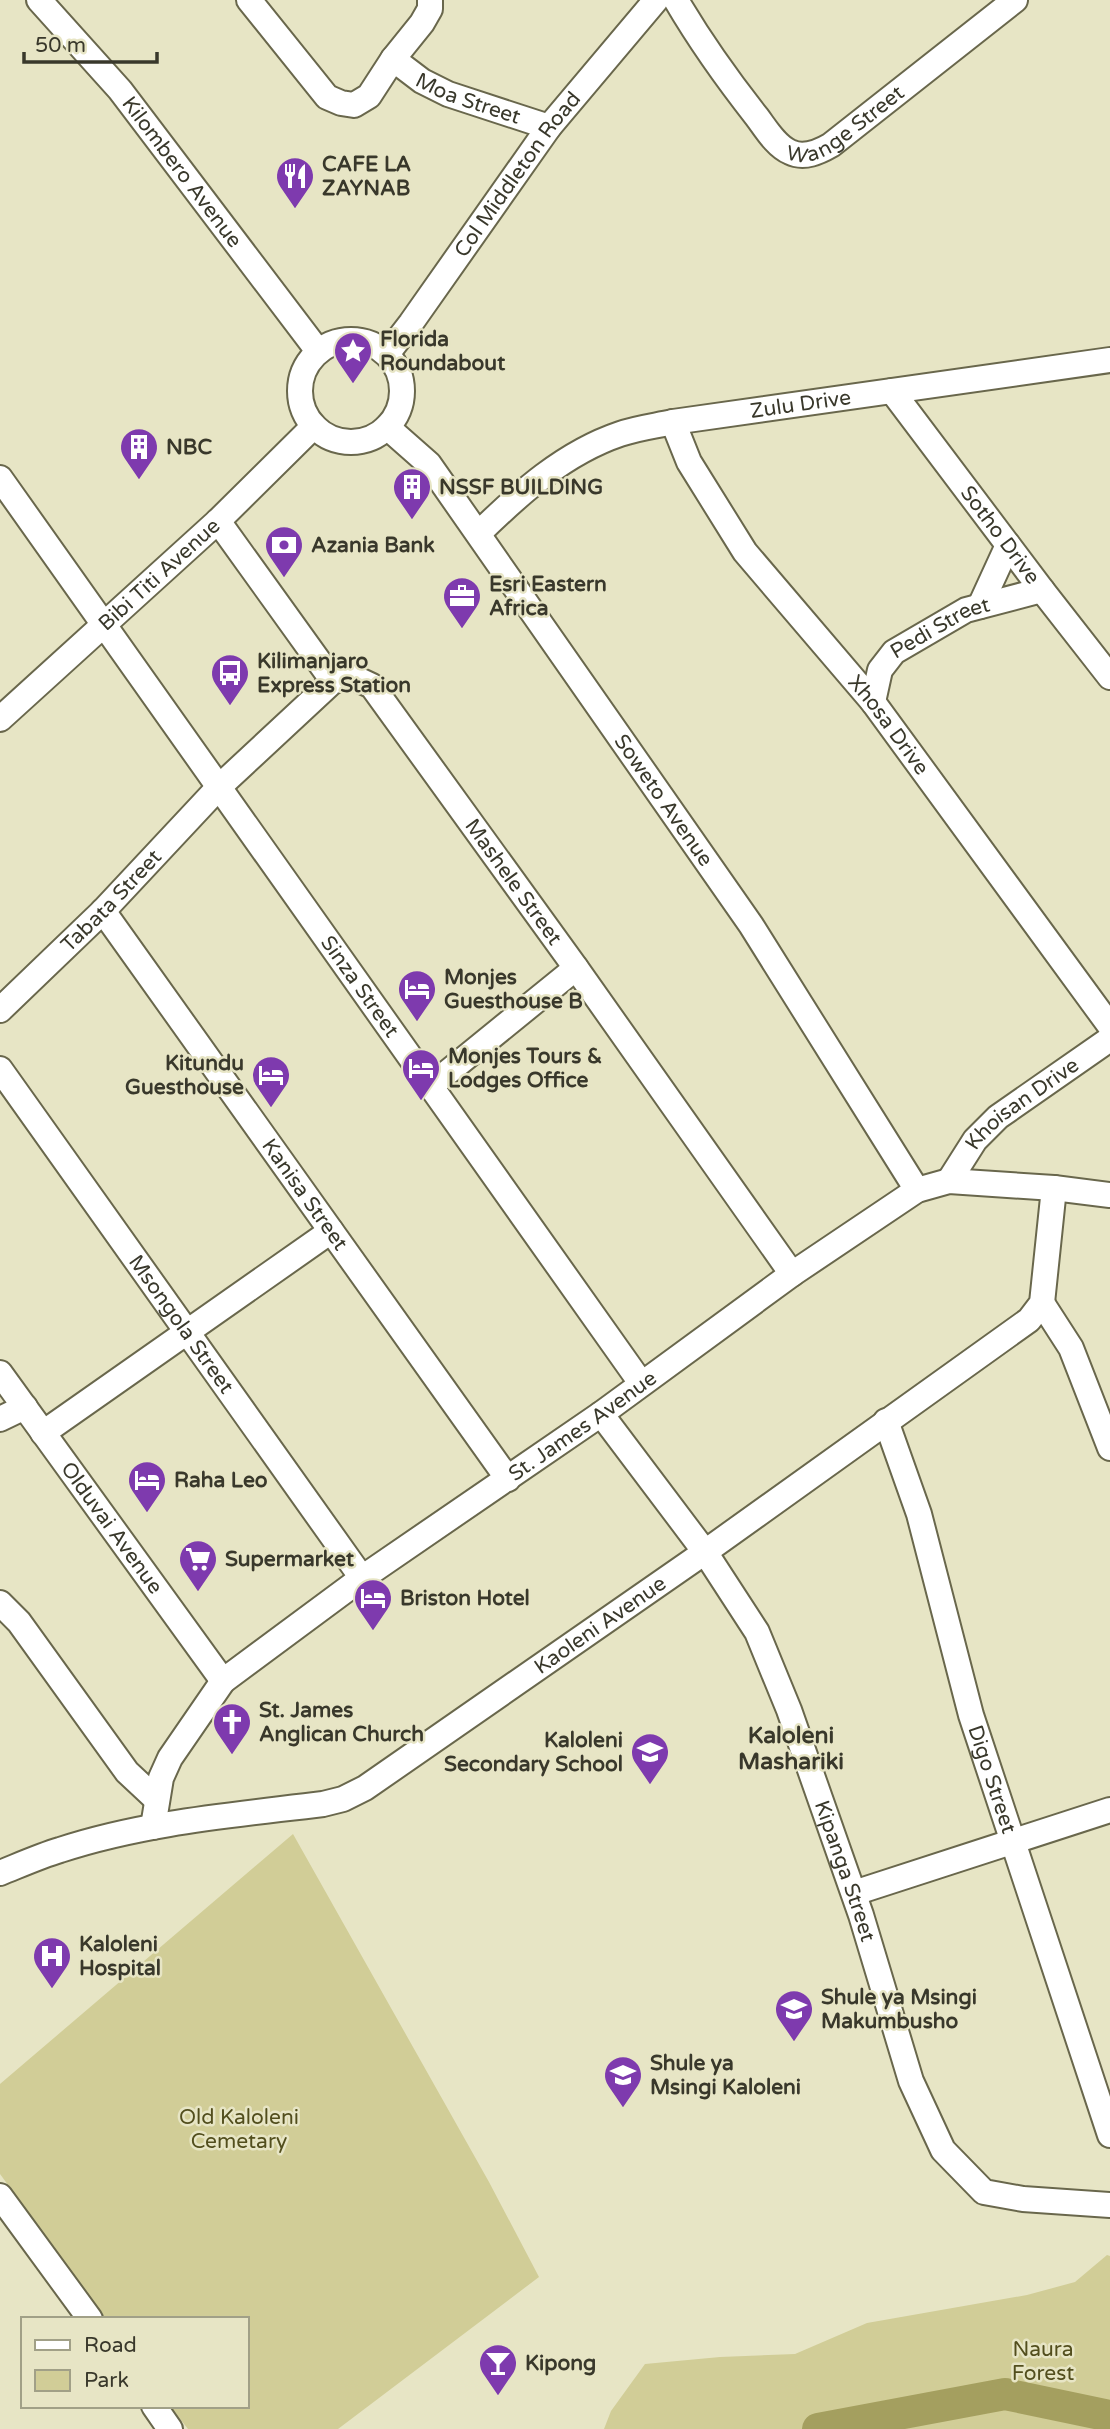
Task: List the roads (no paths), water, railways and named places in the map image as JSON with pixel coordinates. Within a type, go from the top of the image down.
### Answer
[{"type":"street","name":"Kilombero Avenue","points":[[39,0],[120,90],[318,351]]},
{"type":"street","points":[[249,0],[327,97],[341,103],[354,104],[369,96],[393,59],[422,23],[430,9],[430,0]]},
{"type":"street","name":"Col Middleton Road","points":[[387,354],[549,127],[656,0]]},
{"type":"street","name":"Wange Street","points":[[676,0],[731,84],[778,143],[791,153],[804,155],[831,145],[1015,0]]},
{"type":"street","name":"Moa Street","points":[[393,59],[422,80],[448,94],[549,127]]},
{"type":"street","points":[[346,339],[375,345],[387,354],[398,371],[402,391],[398,410],[387,427],[376,435],[351,442],[325,434],[314,426],[305,412],[300,396],[301,379],[307,364],[318,351],[331,343],[346,339]]},
{"type":"street","name":"Zulu Drive","points":[[479,533],[512,501],[557,466],[592,445],[622,433],[673,422],[1110,360]]},
{"type":"street","name":"Sotho Drive","points":[[892,391],[1110,677]]},
{"type":"street","name":"Xhosa Drive","points":[[673,422],[689,462],[745,552],[873,702],[1110,1026]]},
{"type":"street","name":"Bibi Titi Avenue","points":[[0,719],[218,521],[314,426]]},
{"type":"street","name":"Soweto Avenue","points":[[387,427],[429,464],[751,925],[916,1190]]},
{"type":"street","name":"Sinza Street","points":[[0,478],[641,1383]]},
{"type":"street","points":[[218,521],[333,681],[219,787]]},
{"type":"street","points":[[980,606],[1008,545]]},
{"type":"street","name":"Pedi Street","points":[[873,702],[880,670],[894,652],[966,610],[1042,590]]},
{"type":"street","name":"Mashele Street","points":[[333,681],[355,678],[372,686],[792,1274]]},
{"type":"street","name":"Tabata Street","points":[[0,1010],[103,911],[219,787]]},
{"type":"street","name":"Kanisa Street","points":[[103,911],[508,1479]]},
{"type":"street","points":[[432,1085],[576,968]]},
{"type":"street","name":"Khoisan Drive","points":[[950,1181],[975,1140],[998,1116],[1110,1039]]},
{"type":"street","name":"Msongola Street","points":[[0,1069],[362,1578]]},
{"type":"street","name":"St. James Avenue","points":[[153,1827],[161,1778],[170,1758],[223,1681],[362,1578],[601,1414],[792,1274],[916,1190],[950,1181],[1110,1195]]},
{"type":"street","points":[[1054,1188],[1042,1303],[1071,1348],[1110,1448]]},
{"type":"street","points":[[43,1433],[331,1231]]},
{"type":"street","name":"Kaoleni Avenue","points":[[0,1872],[59,1850],[153,1827],[323,1804],[343,1799],[365,1788],[705,1552],[1029,1320],[1042,1303]]},
{"type":"street","name":"Olduvai Avenue","points":[[0,1373],[223,1681]]},
{"type":"street","points":[[0,1419],[25,1408]]},
{"type":"street","name":"Kipanga Street","points":[[601,1414],[705,1552],[757,1632],[789,1710],[853,1893],[911,2081],[943,2150],[984,2192],[1023,2199],[1110,2205]]},
{"type":"street","name":"Digo Street","points":[[886,1420],[919,1514],[971,1715],[1110,2135]]},
{"type":"street","points":[[0,1603],[19,1622],[127,1772],[157,1800]]},
{"type":"street","points":[[853,1893],[1110,1810]]},
{"type":"street","points":[[2,2202],[88,2317]]},
{"type":"street","points":[[155,2408],[170,2429]]},
{"type":"waterway","points":[[818,2429],[1005,2394],[1110,2416]]},
{"type":"place","name":"CAFE LA ZAYNAB","points":[[295,210]]},
{"type":"place","name":"Florida Roundabout","points":[[353,385]]},
{"type":"place","name":"NBC","points":[[139,481]]},
{"type":"place","name":"NSSF BUILDING","points":[[412,521]]},
{"type":"place","name":"Azania Bank","points":[[284,579]]},
{"type":"place","name":"Esri Eastern Africa","points":[[462,630]]},
{"type":"place","name":"Kilimanjaro Express Station","points":[[230,707]]},
{"type":"place","name":"Monjes Guesthouse B","points":[[417,1023]]},
{"type":"place","name":"Monjes Tours & Lodges Office","points":[[421,1102]]},
{"type":"place","name":"Kitundu Guesthouse","points":[[271,1109]]},
{"type":"place","name":"Raha Leo","points":[[147,1514]]},
{"type":"place","name":"Supermarket","points":[[198,1593]]},
{"type":"place","name":"Briston Hotel","points":[[373,1632]]},
{"type":"place","name":"St. James Anglican Church","points":[[232,1756]]},
{"type":"place","name":"Kaloleni Secondary School","points":[[650,1786]]},
{"type":"place","name":"Kaloleni Hospital","points":[[52,1990]]},
{"type":"place","name":"Shule ya Msingi Makumbusho","points":[[794,2043]]},
{"type":"place","name":"Shule ya Msingi Kaloleni","points":[[623,2109]]},
{"type":"place","name":"Kipong","points":[[498,2397]]},
{"type":"district","name":"Kaloleni Mashariki","points":[[791,1749]]},
{"type":"park label","name":"Old Kaloleni Cemetary","points":[[239,2129]]},
{"type":"park label","name":"Naura Forest","points":[[1043,2361]]}]
